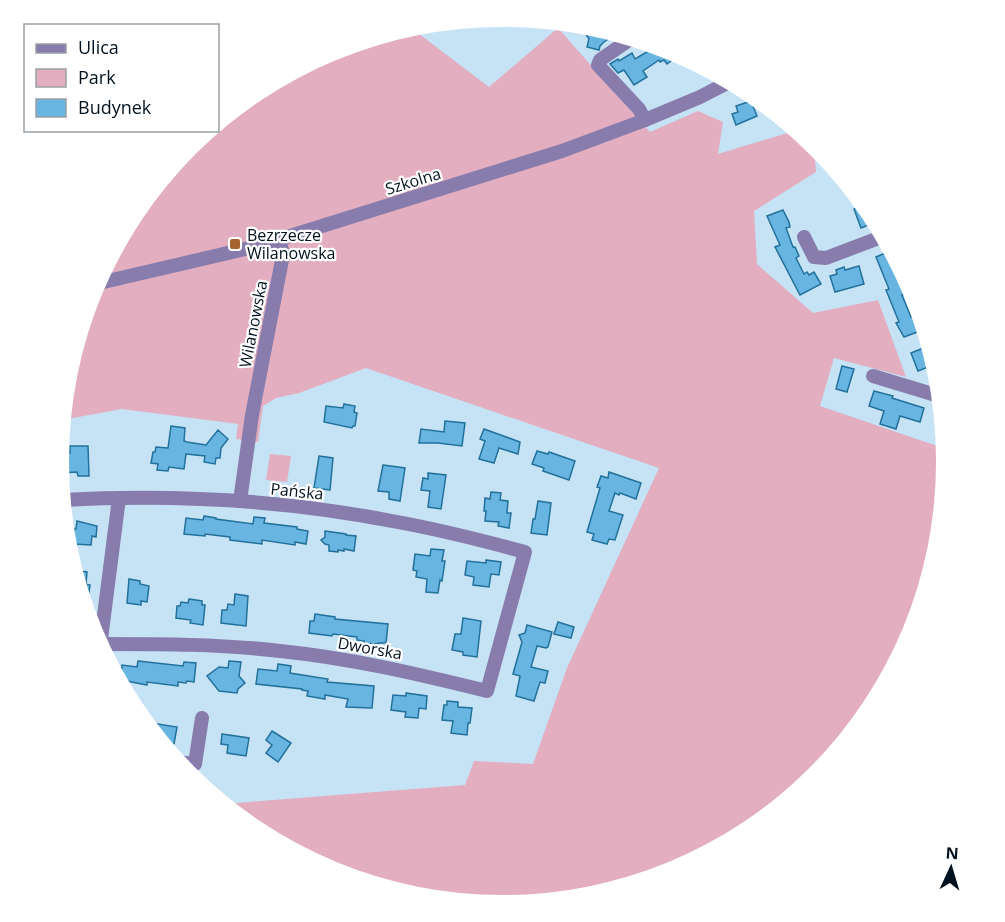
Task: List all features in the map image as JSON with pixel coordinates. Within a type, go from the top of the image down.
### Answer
[{"type":"street","points":[[623,44],[600,60],[598,65],[639,110],[645,120]]},
{"type":"street","name":"Szkolna","points":[[108,281],[279,240],[562,152],[645,120],[721,86]]},
{"type":"street","points":[[804,237],[814,257],[826,258],[875,239]]},
{"type":"street","name":"Wilanowska","points":[[240,501],[252,415],[282,260],[279,240]]},
{"type":"street","points":[[873,376],[931,392]]},
{"type":"street","points":[[103,629],[119,498]]},
{"type":"street","name":"Pańska","points":[[70,500],[172,498],[315,508],[392,520],[525,552]]},
{"type":"street","name":"Dworska","points":[[110,645],[211,645],[281,651],[361,662],[487,691],[525,552]]},
{"type":"street","points":[[192,764],[195,764],[202,718]]},
{"type":"green space","points":[[555,31],[559,31],[650,132],[698,111],[723,122],[718,154],[787,133],[815,160],[816,172],[754,211],[757,264],[813,313],[878,300],[906,377],[834,358],[820,406],[936,446],[933,518],[922,573],[913,601],[892,653],[878,678],[847,725],[829,747],[789,787],[767,805],[720,837],[694,850],[669,862],[615,880],[587,887],[531,894],[502,895],[446,891],[390,880],[336,862],[285,837],[236,803],[465,785],[474,761],[533,764],[567,668],[659,468],[366,368],[299,393],[276,398],[263,406],[258,442],[236,439],[238,424],[122,409],[71,418],[77,376],[92,321],[113,269],[142,220],[176,175],[216,135],[261,100],[285,85],[336,60],[363,50],[420,35],[489,87]]},
{"type":"green space","points":[[270,454],[291,456],[287,482],[266,480]]},
{"type":"building","points":[[586,35],[607,40],[599,50],[587,47],[589,39]]},
{"type":"building","points":[[647,52],[671,61],[667,64],[664,60],[660,62],[659,60],[643,71],[647,77],[634,85],[624,70],[618,73],[610,64],[632,53],[635,59]]},
{"type":"building","points":[[747,102],[753,107],[757,116],[736,125],[732,114],[738,112],[736,106]]},
{"type":"building","points":[[855,208],[867,226],[861,228]]},
{"type":"building","points":[[783,210],[790,227],[786,228],[799,256],[796,258],[804,274],[807,272],[809,275],[814,272],[821,284],[800,295],[775,247],[780,245],[767,216]]},
{"type":"building","points":[[883,254],[892,269],[917,332],[904,337],[896,323],[899,322],[886,290],[889,289],[876,257]]},
{"type":"building","points":[[859,266],[864,284],[835,292],[830,276],[837,274],[836,270],[844,267],[845,270]]},
{"type":"building","points":[[922,349],[926,368],[918,371],[911,353]]},
{"type":"building","points":[[842,366],[854,369],[847,392],[836,389]]},
{"type":"building","points":[[874,391],[924,408],[920,422],[900,416],[896,429],[880,424],[884,411],[869,406]]},
{"type":"building","points":[[344,404],[355,406],[354,412],[357,413],[355,426],[352,428],[324,422],[326,406],[343,408]]},
{"type":"building","points":[[445,421],[465,423],[462,446],[419,443],[421,429],[444,432]]},
{"type":"building","points":[[171,426],[185,428],[184,441],[206,445],[218,430],[228,439],[221,448],[220,458],[216,458],[215,464],[204,462],[205,456],[186,454],[184,469],[169,467],[168,471],[157,470],[158,464],[151,463],[153,452],[156,447],[168,448]]},
{"type":"building","points":[[484,429],[520,442],[518,454],[499,448],[494,463],[479,459],[485,441],[480,439]]},
{"type":"building","points":[[70,446],[88,446],[89,476],[78,476],[77,472],[68,473]]},
{"type":"building","points":[[537,451],[548,454],[549,452],[575,461],[569,480],[543,471],[544,468],[532,464]]},
{"type":"building","points":[[319,456],[333,458],[330,490],[314,488]]},
{"type":"building","points":[[383,465],[405,468],[400,501],[389,499],[389,492],[378,491]]},
{"type":"building","points":[[609,472],[641,483],[636,499],[615,493],[609,511],[623,515],[615,540],[609,539],[607,544],[592,540],[594,534],[587,532],[600,488],[597,487],[601,476],[608,478]]},
{"type":"building","points":[[428,473],[446,475],[441,509],[428,507],[430,491],[421,490],[423,478],[428,479]]},
{"type":"building","points":[[491,492],[501,493],[500,500],[508,501],[507,513],[511,513],[509,528],[498,526],[499,522],[485,521],[485,498],[490,499]]},
{"type":"building","points":[[538,501],[551,503],[547,535],[531,533]]},
{"type":"building","points":[[204,516],[253,524],[254,517],[265,518],[264,523],[297,527],[297,529],[308,531],[306,544],[295,542],[295,545],[262,540],[262,544],[230,540],[230,537],[184,534],[186,518],[203,520]]},
{"type":"building","points":[[77,521],[97,526],[96,537],[92,536],[91,545],[77,544],[74,529],[76,529]]},
{"type":"building","points":[[325,531],[356,536],[354,551],[344,549],[338,552],[329,551],[329,545],[321,540],[325,537]]},
{"type":"building","points":[[431,549],[444,550],[442,561],[445,561],[438,593],[426,592],[427,579],[416,577],[417,571],[413,570],[415,554],[430,556]]},
{"type":"building","points":[[486,560],[501,562],[499,575],[491,574],[489,587],[473,585],[474,577],[465,575],[467,561],[486,563]]},
{"type":"building","points":[[83,571],[87,572],[86,583]]},
{"type":"building","points":[[129,579],[149,586],[147,602],[141,601],[141,605],[127,603]]},
{"type":"building","points":[[235,594],[248,596],[246,626],[221,623],[222,610],[227,610],[228,604],[234,605]]},
{"type":"building","points":[[189,599],[202,601],[202,605],[205,605],[203,625],[190,623],[191,620],[176,618],[177,606],[180,606],[181,602],[188,603]]},
{"type":"building","points":[[315,614],[335,617],[335,619],[388,624],[386,643],[363,643],[364,641],[357,640],[357,637],[309,633],[310,621],[314,621]]},
{"type":"building","points":[[463,618],[481,621],[477,657],[463,655],[463,652],[452,650],[455,634],[461,634]]},
{"type":"building","points":[[558,622],[574,627],[571,638],[554,634]]},
{"type":"building","points":[[527,625],[552,632],[548,647],[537,646],[531,667],[548,671],[545,683],[540,682],[534,701],[516,696],[520,676],[513,674],[522,642],[519,635],[525,633]]},
{"type":"building","points":[[138,661],[183,666],[184,662],[196,663],[194,682],[178,682],[178,686],[129,682],[122,665],[137,667]]},
{"type":"building","points":[[229,661],[241,662],[239,676],[245,683],[237,693],[219,691],[207,676],[219,667],[228,668]]},
{"type":"building","points":[[278,664],[291,666],[290,673],[328,679],[327,682],[374,686],[372,708],[346,707],[348,699],[325,695],[325,699],[307,696],[308,691],[302,689],[256,684],[258,669],[277,671]]},
{"type":"building","points":[[406,693],[427,696],[426,709],[419,708],[418,718],[405,717],[406,712],[391,710],[393,695],[406,696]]},
{"type":"building","points":[[447,701],[458,702],[458,707],[472,708],[467,735],[451,733],[453,721],[442,720],[444,705],[447,705]]},
{"type":"building","points":[[157,724],[177,727],[173,744]]},
{"type":"building","points":[[272,731],[291,743],[278,762],[266,753],[272,745],[266,740]]},
{"type":"building","points":[[222,734],[249,738],[246,756],[227,753],[228,745],[221,744]]},
{"type":"place","name":"Bezrzecze Wilanowska","points":[[235,244]]}]
